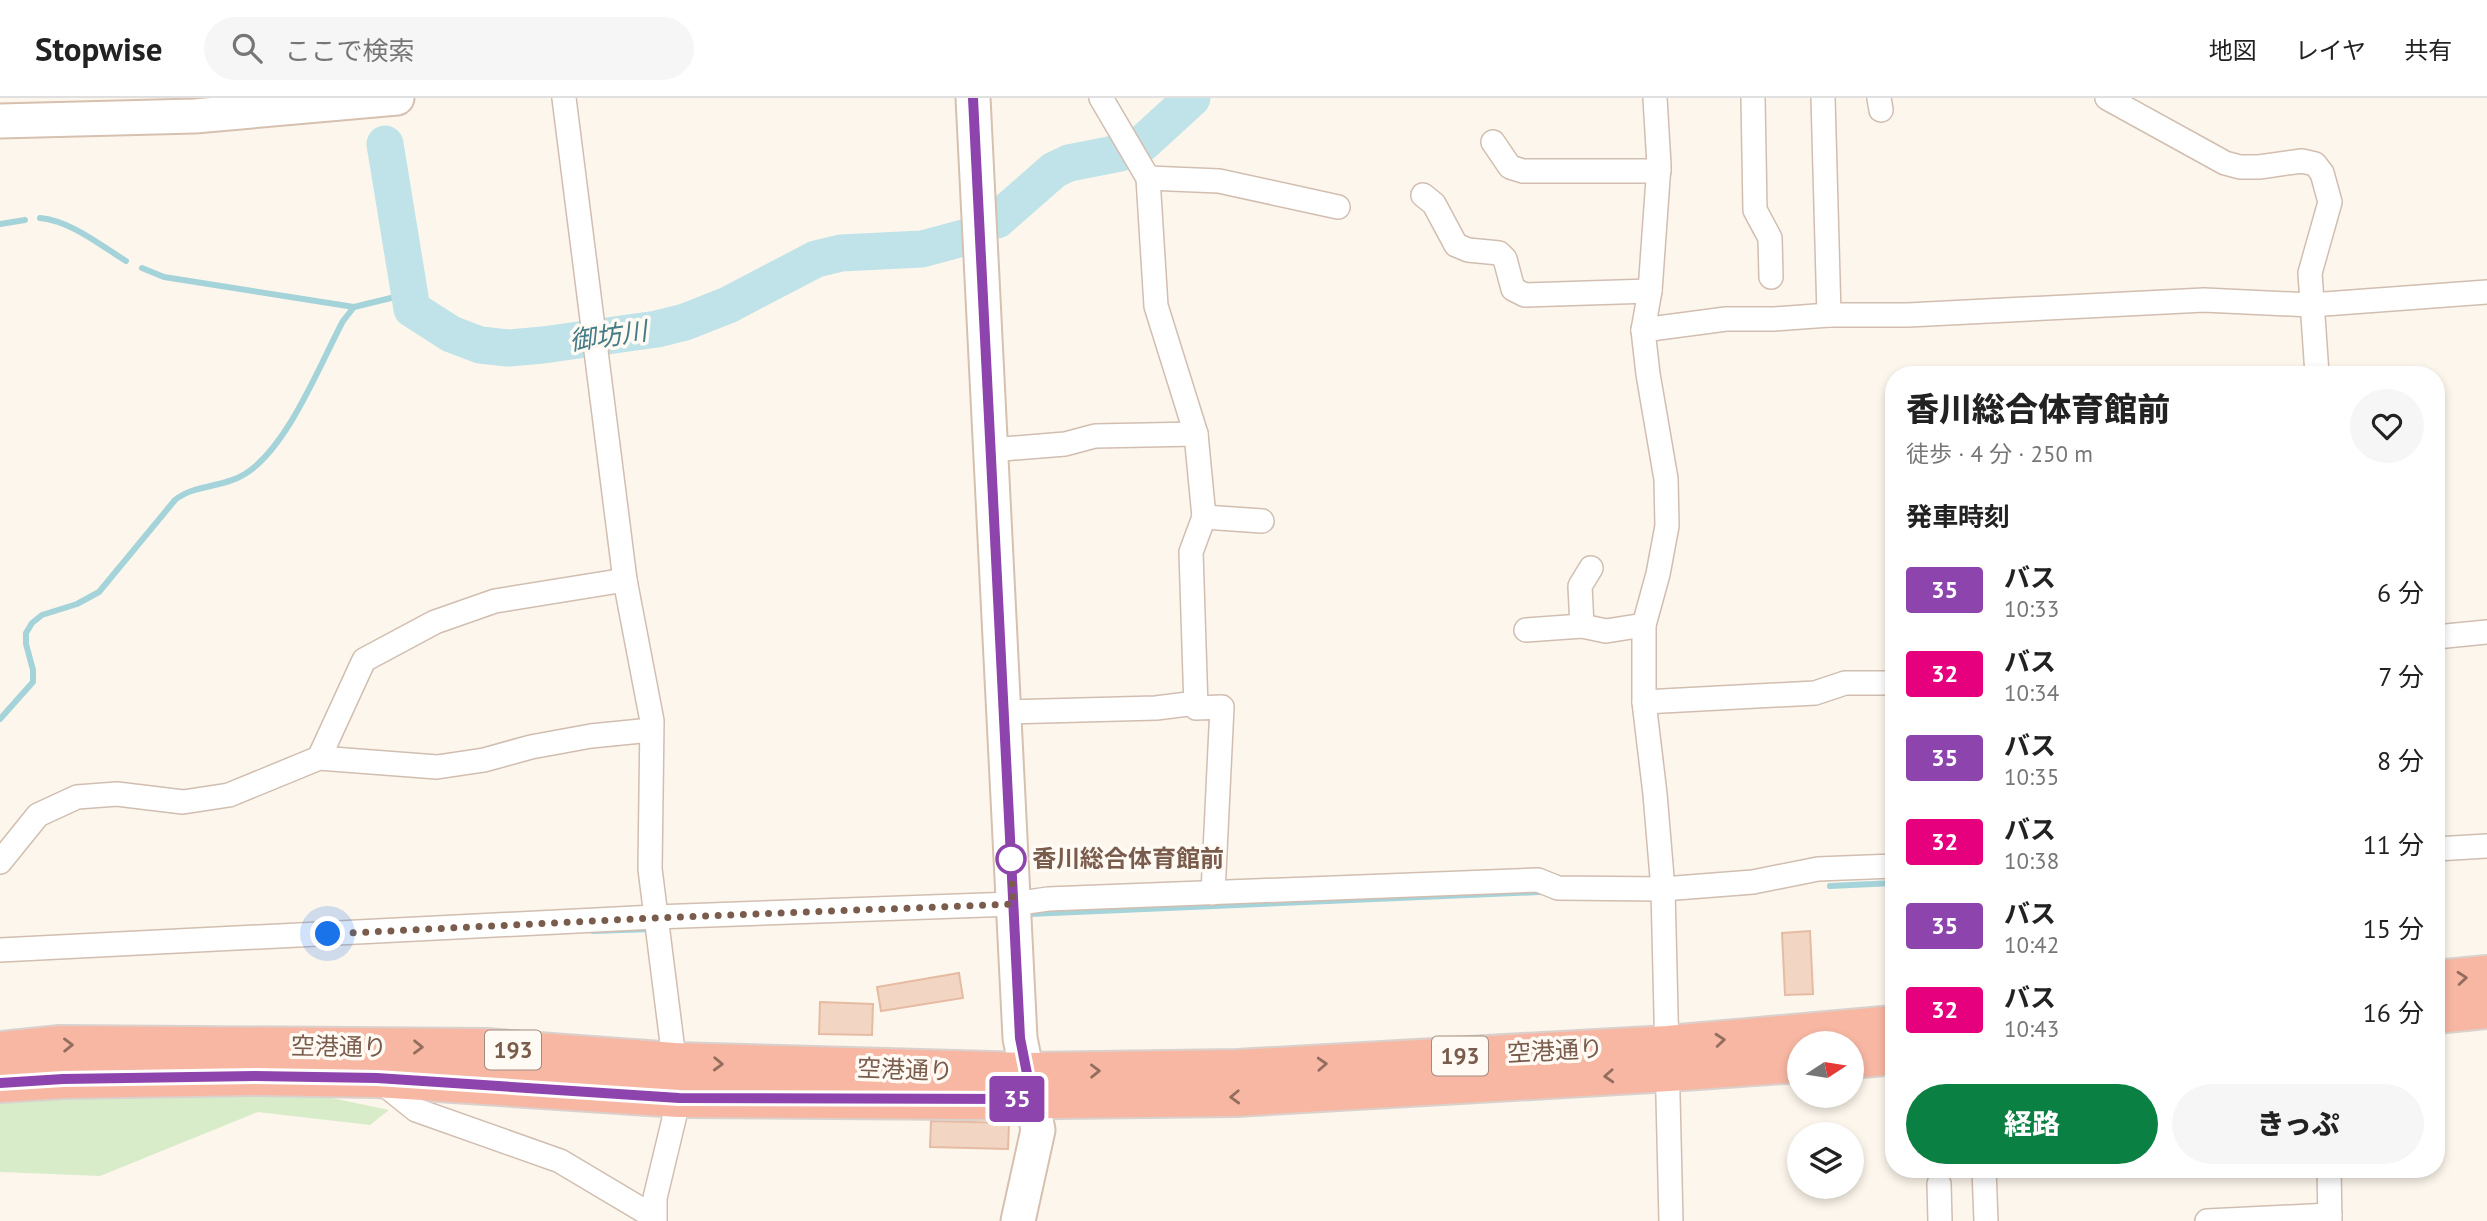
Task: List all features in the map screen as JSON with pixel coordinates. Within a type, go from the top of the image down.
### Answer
[{"type":"highway","points":[[2445,979],[2487,975]]},
{"type":"highway","points":[[2445,1013],[2487,1009]]},
{"type":"highway","name":"空港通り","points":[[0,1083],[228,1076],[677,1080],[1029,1085],[1236,1097],[1668,1058],[1885,1027]]},
{"type":"highway","name":"空港通り","points":[[0,1051],[60,1045],[485,1048],[677,1080]]},
{"type":"highway","points":[[1864,1058],[1885,1056]]},
{"type":"highway","name":"空港通り","points":[[1668,1058],[1787,1063]]},
{"type":"street","points":[[0,121],[195,116],[341,100],[397,98]]},
{"type":"street","points":[[564,98],[625,580],[652,721],[650,869],[677,1080],[654,1198],[654,1219]]},
{"type":"street","points":[[973,98],[1020,1038],[1038,1130],[1018,1221]]},
{"type":"street","points":[[1101,98],[1148,178],[1156,306],[1196,434],[1204,517],[1191,552],[1196,708],[1222,708],[1213,893]]},
{"type":"street","points":[[1655,98],[1659,171],[1650,291],[1643,330],[1666,479],[1667,526],[1644,625],[1644,702],[1663,889],[1671,1221]]},
{"type":"street","points":[[1753,98],[1755,210],[1770,237],[1771,277]]},
{"type":"street","points":[[1823,98],[1829,315]]},
{"type":"street","points":[[2106,98],[2225,163],[2241,167],[2302,161],[2315,164],[2322,173],[2330,202],[2310,273],[2315,366]]},
{"type":"street","points":[[1493,142],[1510,167],[1523,171],[1659,171]]},
{"type":"street","points":[[1148,178],[1219,181],[1338,207]]},
{"type":"street","points":[[1423,195],[1434,204],[1456,245],[1468,250],[1499,253],[1505,258],[1514,289],[1525,295],[1650,291]]},
{"type":"street","points":[[1643,330],[1727,319],[1908,315],[2204,300],[2311,305],[2487,292]]},
{"type":"street","points":[[990,450],[1065,444],[1095,436],[1196,434]]},
{"type":"street","points":[[1204,517],[1262,521]]},
{"type":"street","points":[[1582,626],[1580,586],[1591,568]]},
{"type":"street","points":[[319,758],[364,660],[435,622],[495,601],[625,580]]},
{"type":"street","points":[[1526,630],[1582,626],[1606,631],[1644,625]]},
{"type":"street","points":[[2445,636],[2487,632]]},
{"type":"street","points":[[1644,702],[1815,693],[1845,683],[1885,683]]},
{"type":"street","points":[[1003,712],[1156,708],[1196,703]]},
{"type":"street","points":[[0,862],[38,815],[77,797],[117,794],[183,802],[229,795],[319,758],[437,767],[484,760],[579,738],[651,730]]},
{"type":"street","points":[[2445,848],[2487,846]]},
{"type":"street","points":[[0,950],[655,918],[1013,904],[1048,900],[1538,880],[1558,888],[1663,889],[1752,882],[1818,869],[1885,866]]},
{"type":"street","points":[[377,1078],[416,1110],[560,1161],[654,1219]]},
{"type":"street","points":[[1984,1178],[1986,1221]]},
{"type":"street","points":[[2207,1221],[2330,1218],[2329,1178]]},
{"type":"street","points":[[1939,1184],[1940,1221]]},
{"type":"green space","points":[[270,1085],[389,1110],[370,1125],[258,1112],[100,1176],[0,1172],[0,1094]]},
{"type":"building","points":[[1810,931],[1813,994],[1785,995],[1782,933]]},
{"type":"building","points":[[959,973],[963,998],[881,1011],[877,987]]},
{"type":"building","points":[[820,1002],[873,1004],[872,1035],[819,1034]]},
{"type":"building","points":[[931,1121],[1009,1123],[1008,1149],[930,1147]]},
{"type":"waterway","name":"御坊川","points":[[997,220],[1054,170],[1069,163],[1120,153],[1143,143],[1192,98]]},
{"type":"waterway","name":"御坊川","points":[[385,144],[412,309],[451,334],[480,345],[508,348],[543,345],[657,329],[685,322],[728,305],[816,259],[841,253],[922,249],[963,238]]},
{"type":"waterway","points":[[40,218],[74,229],[126,261]]},
{"type":"waterway","points":[[0,224],[25,220]]},
{"type":"waterway","points":[[142,268],[164,277],[354,307]]},
{"type":"waterway","points":[[0,719],[33,682],[33,670],[26,644],[26,633],[32,623],[42,615],[77,604],[99,592],[175,500],[191,491],[228,482],[261,462],[289,426],[343,321],[354,307],[395,297],[411,299]]},
{"type":"waterway","points":[[1830,886],[1885,883]]},
{"type":"waterway","points":[[1029,914],[1539,892]]},
{"type":"waterway","points":[[593,931],[652,929]]},
{"type":"bus line","name":"35","points":[[0,1083],[63,1079],[255,1076],[377,1078],[679,1098],[1032,1099],[1020,1038],[973,98]]},
{"type":"place","name":"香川総合体育館前","points":[[1011,859]]},
{"type":"route","points":[[328,934],[1013,904],[1010,846],[1011,859]]}]
